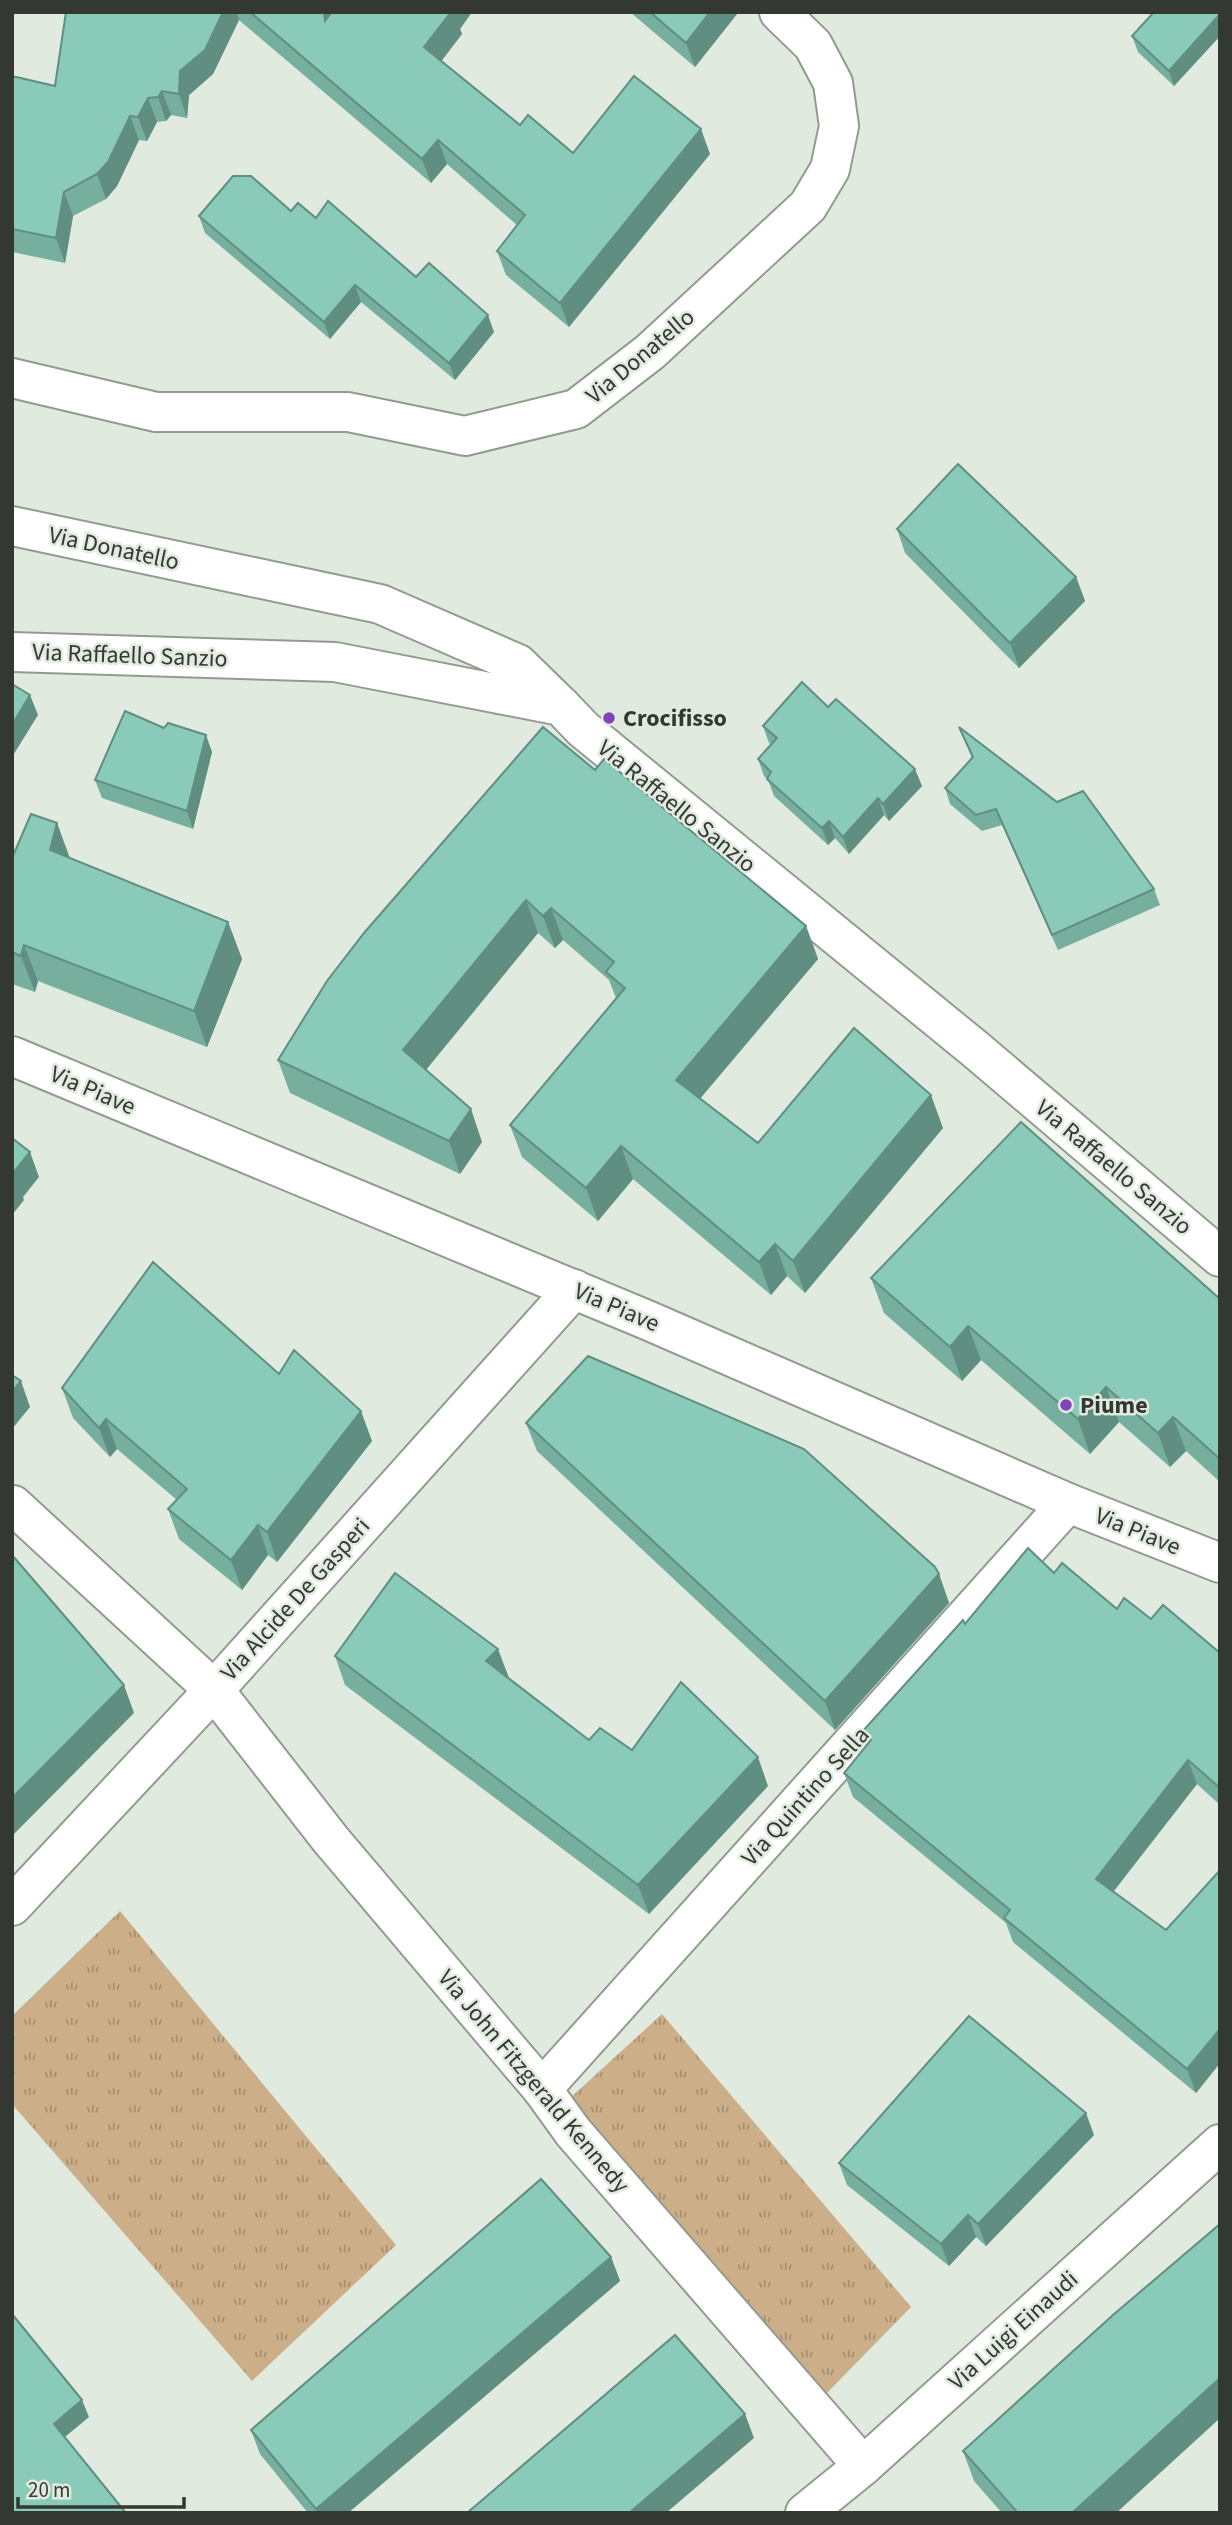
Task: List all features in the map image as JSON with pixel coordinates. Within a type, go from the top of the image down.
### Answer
[{"type":"street","name":"Via Donatello","points":[[12,378],[156,412],[348,412],[465,436],[576,409],[650,352],[808,206],[830,169],[839,127],[833,83],[813,45],[779,12]]},
{"type":"street","name":"Via Donatello","points":[[12,526],[380,604],[518,664],[561,706]]},
{"type":"street","name":"Via Raffaello Sanzio","points":[[12,652],[335,662],[561,706],[583,729],[964,1040],[1220,1257]]},
{"type":"street","name":"Via Piave","points":[[12,1056],[574,1289],[1068,1503],[1220,1563]]},
{"type":"street","name":"Via Alcide De Gasperi","points":[[12,1906],[214,1690],[574,1289]]},
{"type":"street","name":"Via Quintino Sella","points":[[542,2090],[1068,1503]]},
{"type":"street","name":"Via John Fitzgerald Kennedy","points":[[13,1505],[214,1690],[331,1840],[542,2090],[573,2132],[863,2466]]},
{"type":"street","name":"Via Luigi Einaudi","points":[[805,2513],[863,2466],[1220,2144]]},
{"type":"green space","points":[[120,1911],[396,2245],[252,2381],[12,2104],[12,2016]]},
{"type":"green space","points":[[662,2014],[911,2307],[824,2396],[568,2100]]},
{"type":"building","points":[[66,12],[223,12],[205,50],[180,71],[179,94],[162,91],[158,97],[148,98],[138,117],[130,116],[108,162],[97,174],[64,192],[56,238],[12,229],[12,76],[55,86]]},
{"type":"building","points":[[250,12],[324,12],[325,21],[332,12],[451,12],[424,47],[520,125],[528,115],[573,153],[634,76],[701,129],[560,303],[497,251],[525,215],[438,140],[422,159]]},
{"type":"building","points":[[650,12],[710,12],[686,43]]},
{"type":"building","points":[[1154,12],[1220,14],[1169,71],[1132,36]]},
{"type":"building","points":[[233,176],[251,176],[291,211],[298,203],[316,218],[328,201],[416,277],[429,263],[488,315],[449,363],[355,285],[324,322],[199,216]]},
{"type":"building","points":[[958,464],[1076,577],[1010,643],[897,529]]},
{"type":"building","points":[[802,682],[828,707],[836,699],[915,769],[883,804],[878,798],[843,837],[829,821],[822,828],[767,779],[771,772],[758,759],[777,738],[763,726]]},
{"type":"building","points":[[12,684],[30,695],[12,725]]},
{"type":"building","points":[[125,711],[164,728],[168,723],[206,735],[187,811],[95,780]]},
{"type":"building","points":[[543,727],[595,770],[604,759],[806,926],[676,1080],[758,1143],[854,1028],[931,1095],[793,1261],[775,1244],[759,1262],[621,1146],[586,1188],[510,1125],[625,988],[606,972],[614,962],[551,908],[543,916],[526,900],[403,1050],[471,1109],[449,1141],[278,1060],[327,981],[364,933]]},
{"type":"building","points":[[959,727],[1057,802],[1083,791],[1154,889],[1052,935],[996,809],[976,815],[945,788],[973,757]]},
{"type":"building","points":[[31,814],[57,823],[50,850],[228,922],[194,1011],[24,945],[21,956],[12,952],[12,858]]},
{"type":"building","points":[[1021,1122],[1220,1299],[1220,1459],[1173,1417],[1158,1433],[1106,1387],[1078,1419],[968,1326],[950,1347],[871,1278]]},
{"type":"building","points":[[12,1138],[30,1152],[12,1178]]},
{"type":"building","points":[[153,1262],[279,1374],[294,1350],[361,1411],[267,1532],[258,1525],[231,1560],[168,1509],[187,1489],[106,1419],[99,1428],[62,1388]]},
{"type":"building","points":[[588,1356],[804,1449],[935,1567],[939,1574],[825,1701],[526,1423]]},
{"type":"building","points":[[12,1375],[21,1381],[12,1392]]},
{"type":"building","points":[[1028,1548],[1054,1573],[1062,1563],[1117,1609],[1124,1598],[1151,1619],[1163,1605],[1220,1653],[1220,1788],[1188,1760],[1096,1879],[1166,1930],[1220,1870],[1220,2029],[1187,2069],[1004,1918],[1010,1910],[844,1773],[871,1740],[861,1733],[963,1620],[965,1624]]},
{"type":"building","points":[[12,1555],[124,1685],[12,1798]]},
{"type":"building","points":[[395,1573],[498,1649],[486,1661],[589,1740],[600,1728],[632,1750],[681,1682],[758,1757],[638,1885],[335,1656]]},
{"type":"building","points":[[969,2016],[1086,2113],[978,2224],[968,2215],[941,2244],[839,2163]]},
{"type":"building","points":[[541,2179],[611,2257],[316,2509],[251,2430]]},
{"type":"building","points":[[1220,2224],[1220,2378],[1072,2513],[1018,2513],[963,2451],[1113,2315]]},
{"type":"building","points":[[12,2314],[82,2400],[54,2424],[126,2513],[12,2513]]},
{"type":"building","points":[[675,2335],[745,2414],[629,2513],[467,2513]]},
{"type":"place","name":"Crocifisso","points":[[609,718]]},
{"type":"place","name":"Piume","points":[[1066,1405]]}]
